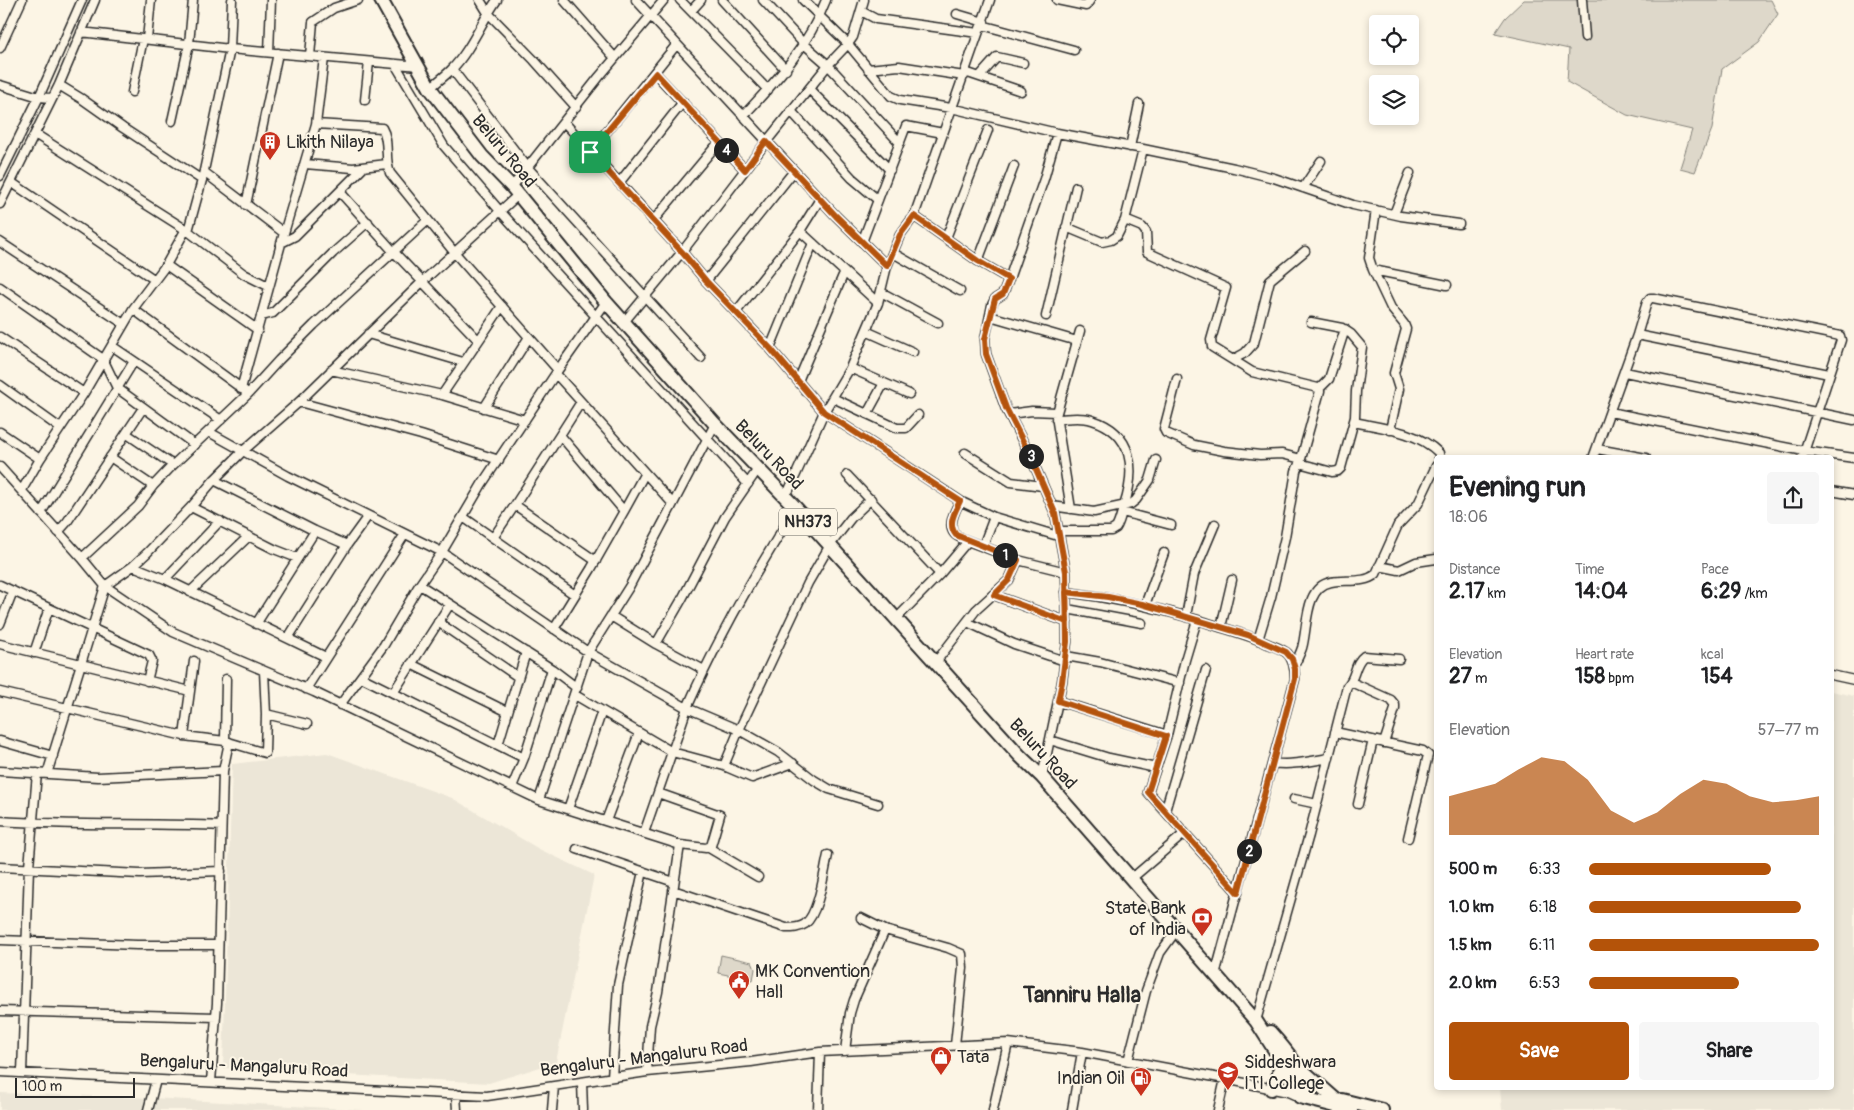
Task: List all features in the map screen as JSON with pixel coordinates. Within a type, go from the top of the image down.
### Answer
[{"type":"highway","name":"Beluru Road","points":[[381,0],[430,88],[482,156],[515,191],[606,302],[715,424],[796,508],[1020,756],[1042,777],[1257,1023],[1300,1094]]},
{"type":"highway","name":"Beluru Road","points":[[1257,1023],[1267,1029],[1298,1066],[1300,1094]]},
{"type":"highway","points":[[1271,1089],[1278,1079],[1281,1060]]},
{"type":"highway","points":[[1298,1066],[1334,1098]]},
{"type":"highway","points":[[1300,1094],[1334,1098],[1382,1110]]},
{"type":"highway","name":"Bengaluru - Mangaluru Road","points":[[1300,1094],[1351,1110]]},
{"type":"street","points":[[0,48],[22,0]]},
{"type":"street","points":[[0,176],[82,0]]},
{"type":"street","points":[[0,204],[59,85],[95,0]]},
{"type":"street","points":[[132,92],[152,0]]},
{"type":"street","points":[[172,121],[189,44],[193,0]]},
{"type":"street","points":[[22,490],[40,459],[84,393],[133,309],[166,265],[187,230],[203,176],[230,49],[232,0]]},
{"type":"street","points":[[269,52],[271,0]]},
{"type":"street","points":[[310,56],[313,22],[334,8],[358,0]]},
{"type":"street","points":[[480,0],[488,14],[534,60],[576,107]]},
{"type":"street","points":[[430,88],[452,69],[497,0]]},
{"type":"street","points":[[564,0],[615,58]]},
{"type":"street","points":[[636,0],[820,200],[887,266]]},
{"type":"street","points":[[47,774],[106,586],[133,566],[191,507],[214,480],[299,402],[423,281],[500,211],[515,191],[528,168],[615,58],[664,0]]},
{"type":"street","points":[[680,0],[768,90]]},
{"type":"street","points":[[691,11],[701,0]]},
{"type":"street","points":[[722,0],[786,70]]},
{"type":"street","points":[[763,0],[804,44],[828,65],[900,143]]},
{"type":"street","points":[[804,0],[848,44],[895,98],[951,108],[1057,134],[1143,149],[1274,178],[1353,205],[1394,214],[1459,224]]},
{"type":"street","points":[[743,116],[786,70],[820,16],[826,0]]},
{"type":"street","points":[[624,322],[682,252],[766,141],[828,65],[848,44],[853,37],[864,0]]},
{"type":"street","points":[[783,495],[789,490],[824,412],[850,368],[866,331],[878,302],[887,266],[900,235],[914,216],[990,0]]},
{"type":"street","points":[[1061,0],[1086,6],[1090,0]]},
{"type":"street","points":[[1582,0],[1585,36]]},
{"type":"street","points":[[862,11],[876,19],[978,33]]},
{"type":"street","points":[[957,14],[983,24],[1074,50]]},
{"type":"street","points":[[81,32],[230,49],[419,66]]},
{"type":"street","points":[[590,152],[656,73],[677,44]]},
{"type":"street","points":[[246,205],[278,53]]},
{"type":"street","points":[[980,76],[997,57],[1022,63]]},
{"type":"street","points":[[245,392],[268,286],[316,124],[324,58]]},
{"type":"street","points":[[365,100],[370,62]]},
{"type":"street","points":[[395,64],[444,146],[500,211],[748,484]]},
{"type":"street","points":[[868,69],[899,66],[980,76],[1021,91]]},
{"type":"street","points":[[452,69],[528,168],[701,358]]},
{"type":"street","points":[[656,73],[745,170]]},
{"type":"street","points":[[0,85],[38,97],[52,98]]},
{"type":"street","points":[[59,85],[123,128],[203,176],[284,233]]},
{"type":"street","points":[[809,89],[890,170]]},
{"type":"street","points":[[619,183],[683,102]]},
{"type":"street","points":[[1130,147],[1139,104]]},
{"type":"street","points":[[791,111],[852,178],[878,200]]},
{"type":"street","points":[[564,122],[706,281],[770,348],[824,412],[960,501],[994,517],[1057,534],[1114,530],[1118,525],[1129,491],[1130,456],[1126,446],[1117,434],[1090,419],[1056,416],[1032,411],[1009,414]]},
{"type":"street","points":[[316,124],[382,128],[387,142],[387,164],[390,173],[454,252],[528,336],[581,402],[673,504]]},
{"type":"street","points":[[862,242],[906,126],[943,132]]},
{"type":"street","points":[[946,238],[988,130]]},
{"type":"street","points":[[35,134],[187,230],[244,274],[268,286]]},
{"type":"street","points":[[1042,777],[1065,658],[1067,622],[1066,572],[1057,534],[1055,513],[1029,453],[1009,414],[986,354],[985,339],[995,299],[1003,294],[1009,279],[1044,179],[1057,134]]},
{"type":"street","points":[[653,222],[719,142]]},
{"type":"street","points":[[1066,227],[1102,242],[1117,236],[1126,220],[1143,149]]},
{"type":"street","points":[[1303,188],[1321,161]]},
{"type":"street","points":[[305,164],[364,168],[387,164]]},
{"type":"street","points":[[978,261],[1014,166]]},
{"type":"street","points":[[281,243],[295,236],[364,168]]},
{"type":"street","points":[[706,281],[794,171]]},
{"type":"street","points":[[1394,214],[1410,173]]},
{"type":"street","points":[[10,182],[155,280]]},
{"type":"street","points":[[1046,316],[1076,187]]},
{"type":"street","points":[[340,192],[478,340]]},
{"type":"street","points":[[736,312],[800,231],[820,200]]},
{"type":"street","points":[[1376,210],[1369,258],[1391,308],[1406,329],[1394,372],[1399,389],[1390,430]]},
{"type":"street","points":[[914,216],[978,261],[1009,279]]},
{"type":"street","points":[[82,558],[138,506],[153,486],[221,420],[245,392],[428,220]]},
{"type":"street","points":[[1126,220],[1142,227],[1146,232],[1147,252],[1226,288],[1210,344],[1234,359],[1243,368],[1252,372],[1319,389]]},
{"type":"street","points":[[261,316],[273,313],[333,253],[368,222]]},
{"type":"street","points":[[800,231],[878,302]]},
{"type":"street","points":[[0,242],[124,324]]},
{"type":"street","points":[[770,348],[813,243]]},
{"type":"street","points":[[1234,359],[1245,353],[1254,343],[1270,280],[1306,251]]},
{"type":"street","points":[[893,252],[960,291]]},
{"type":"street","points":[[166,265],[258,330]]},
{"type":"street","points":[[1373,270],[1447,285]]},
{"type":"street","points":[[798,381],[844,272]]},
{"type":"street","points":[[0,287],[103,359],[117,388],[195,445]]},
{"type":"street","points":[[881,292],[938,323]]},
{"type":"street","points":[[1595,455],[1625,372],[1647,302],[1650,298],[1840,336],[1841,340],[1803,454]]},
{"type":"street","points":[[340,705],[384,645],[420,584],[499,460],[606,302]]},
{"type":"street","points":[[442,395],[502,306]]},
{"type":"street","points":[[133,309],[245,392]]},
{"type":"street","points":[[990,316],[1076,341]]},
{"type":"street","points":[[1177,379],[1164,429],[1166,433],[1194,445],[1260,456],[1282,454],[1332,472],[1338,471],[1354,422],[1362,347],[1344,329],[1311,322]]},
{"type":"street","points":[[1319,389],[1329,379],[1344,329]]},
{"type":"street","points":[[866,331],[914,352]]},
{"type":"street","points":[[1071,509],[1056,416],[1080,331]]},
{"type":"street","points":[[368,334],[463,362]]},
{"type":"street","points":[[1637,335],[1829,374]]},
{"type":"street","points":[[484,408],[528,336]]},
{"type":"street","points":[[0,337],[84,393]]},
{"type":"street","points":[[112,346],[221,420]]},
{"type":"street","points":[[41,513],[134,361]]},
{"type":"street","points":[[850,368],[909,394]]},
{"type":"street","points":[[331,370],[442,395],[525,420]]},
{"type":"street","points":[[1625,372],[1854,420]]},
{"type":"street","points":[[867,414],[884,383]]},
{"type":"street","points":[[0,385],[60,428]]},
{"type":"street","points":[[1258,640],[1271,597],[1285,537],[1296,471],[1320,394],[1319,389]]},
{"type":"street","points":[[833,398],[902,429],[906,428],[918,415]]},
{"type":"street","points":[[299,402],[421,435],[499,460]]},
{"type":"street","points":[[493,538],[581,402]]},
{"type":"street","points":[[58,532],[67,522],[143,408]]},
{"type":"street","points":[[1610,412],[1803,454],[1816,455]]},
{"type":"street","points":[[1354,422],[1406,434],[1426,443],[1439,455]]},
{"type":"street","points":[[539,800],[588,652],[629,587],[715,424]]},
{"type":"street","points":[[0,432],[40,459]]},
{"type":"street","points":[[209,432],[288,476],[442,552],[588,652],[687,708],[739,730],[778,752],[814,780],[829,789],[878,804]]},
{"type":"street","points":[[127,434],[173,465]]},
{"type":"street","points":[[560,435],[624,510]]},
{"type":"street","points":[[1597,449],[1630,455]]},
{"type":"street","points":[[965,453],[1011,482],[1043,486]]},
{"type":"street","points":[[1834,456],[1854,458]]},
{"type":"street","points":[[110,457],[153,486]]},
{"type":"street","points":[[1123,509],[1136,500],[1150,480],[1156,460]]},
{"type":"street","points":[[0,467],[106,586],[173,632],[306,689],[539,800],[680,845],[709,848],[758,877]]},
{"type":"street","points":[[656,644],[725,517],[758,469]]},
{"type":"street","points":[[1294,666],[1302,650],[1312,597],[1317,590],[1326,583],[1372,577],[1376,574],[1398,525],[1418,504],[1434,470]]},
{"type":"street","points":[[554,629],[596,561],[645,473]]},
{"type":"street","points":[[847,475],[940,574]]},
{"type":"street","points":[[214,480],[347,545]]},
{"type":"street","points":[[1834,492],[1854,495]]},
{"type":"street","points":[[724,766],[808,583],[830,545],[870,499]]},
{"type":"street","points":[[960,501],[953,515],[952,529],[956,535],[1018,560],[1066,572]]},
{"type":"street","points":[[515,505],[596,561]]},
{"type":"street","points":[[1052,506],[1094,512],[1123,509],[1171,525]]},
{"type":"street","points":[[191,507],[274,549],[297,558]]},
{"type":"street","points":[[644,833],[687,708],[704,670],[777,538],[796,508]]},
{"type":"street","points":[[288,638],[347,545],[368,516]]},
{"type":"street","points":[[463,517],[575,595]]},
{"type":"street","points":[[983,546],[994,517]]},
{"type":"street","points":[[165,579],[220,522]]},
{"type":"street","points":[[1186,616],[1194,574],[1215,524]]},
{"type":"street","points":[[256,624],[315,531]]},
{"type":"street","points":[[306,689],[406,534]]},
{"type":"street","points":[[190,592],[249,536]]},
{"type":"street","points":[[896,619],[940,574],[968,541]]},
{"type":"street","points":[[1145,605],[1164,553]]},
{"type":"street","points":[[1379,566],[1399,570],[1416,562],[1434,559]]},
{"type":"street","points":[[936,663],[976,610],[1009,580],[1018,560]]},
{"type":"street","points":[[133,566],[165,579],[326,657]]},
{"type":"street","points":[[1221,627],[1232,580]]},
{"type":"street","points":[[420,584],[552,669],[602,711],[672,752],[724,766],[752,778],[793,763]]},
{"type":"street","points":[[0,585],[152,657],[147,681]]},
{"type":"street","points":[[0,624],[13,591]]},
{"type":"street","points":[[1066,592],[1108,597],[1186,616],[1258,640],[1286,652],[1292,659],[1295,679],[1215,975]]},
{"type":"street","points":[[994,595],[1067,622]]},
{"type":"street","points":[[394,693],[450,604]]},
{"type":"street","points":[[34,652],[49,608]]},
{"type":"street","points":[[1067,609],[1142,624]]},
{"type":"street","points":[[610,616],[704,670]]},
{"type":"street","points":[[1197,620],[1166,736],[1148,792],[1238,893]]},
{"type":"street","points":[[438,622],[518,677]]},
{"type":"street","points":[[967,622],[1014,644],[1065,658],[1100,662],[1180,683]]},
{"type":"street","points":[[0,644],[190,691]]},
{"type":"street","points":[[498,745],[526,652]]},
{"type":"street","points":[[1257,1023],[1347,686],[1351,682],[1358,661],[1364,656],[1400,659]]},
{"type":"street","points":[[184,736],[194,661]]},
{"type":"street","points":[[411,664],[508,712]]},
{"type":"street","points":[[512,787],[524,758],[552,669]]},
{"type":"street","points":[[1165,811],[1206,670]]},
{"type":"street","points":[[0,692],[184,736],[227,742],[266,753],[264,671]]},
{"type":"street","points":[[1834,676],[1854,680]]},
{"type":"street","points":[[361,677],[524,758]]},
{"type":"street","points":[[211,1082],[216,1017],[223,771],[227,742],[226,679]]},
{"type":"street","points":[[1351,682],[1395,704],[1384,742]]},
{"type":"street","points":[[1058,701],[1166,736]]},
{"type":"street","points":[[568,809],[602,711]]},
{"type":"street","points":[[266,714],[307,724]]},
{"type":"street","points":[[1335,732],[1423,751],[1428,755],[1408,838]]},
{"type":"street","points":[[606,821],[639,733]]},
{"type":"street","points":[[1050,740],[1109,758],[1156,768]]},
{"type":"street","points":[[1358,804],[1373,740]]},
{"type":"street","points":[[0,741],[53,756]]},
{"type":"street","points":[[1273,763],[1306,762],[1329,758]]},
{"type":"street","points":[[0,771],[98,777],[223,771]]},
{"type":"street","points":[[22,1073],[29,867],[37,774]]},
{"type":"street","points":[[658,793],[720,815],[709,848]]},
{"type":"street","points":[[1294,799],[1317,804]]},
{"type":"street","points":[[0,820],[221,826]]},
{"type":"street","points":[[1131,879],[1185,833]]},
{"type":"street","points":[[647,1072],[650,1026],[658,992],[680,845]]},
{"type":"street","points":[[577,849],[643,871],[674,886],[786,928],[797,928],[806,923],[812,915],[828,855]]},
{"type":"street","points":[[0,867],[140,874],[221,871]]},
{"type":"street","points":[[612,1077],[618,985],[643,871]]},
{"type":"street","points":[[861,918],[885,930],[948,948],[962,954],[963,968],[955,1046]]},
{"type":"street","points":[[846,1051],[850,1013],[854,1000],[885,930]]},
{"type":"street","points":[[1128,1061],[1146,991],[1160,953],[1176,931]]},
{"type":"street","points":[[0,940],[218,946]]},
{"type":"street","points":[[0,1011],[216,1017]]},
{"type":"street","points":[[993,1110],[1008,1043]]},
{"type":"street","name":"Bengaluru - Mangaluru Road","points":[[0,1072],[487,1096],[647,1072],[751,1062],[820,1052],[1008,1043],[1082,1052],[1300,1094]]},
{"type":"street","points":[[818,1110],[820,1052]]},
{"type":"street","points":[[1072,1110],[1082,1052]]},
{"type":"street","points":[[1218,1110],[1225,1079]]},
{"type":"street","points":[[148,1110],[156,1080]]},
{"type":"street","points":[[582,1082],[583,1110]]},
{"type":"street","points":[[552,1110],[554,1086]]},
{"type":"street","points":[[456,1094],[457,1110]]},
{"type":"shaded area","points":[[1524,0],[1771,0],[1778,14],[1759,42],[1722,69],[1712,129],[1695,172],[1680,168],[1692,130],[1627,115],[1567,82],[1569,49],[1495,33],[1505,18]]},
{"type":"shaded area","points":[[1834,692],[1854,696],[1854,1110],[1502,1110],[1500,1090],[1834,1090]]},
{"type":"shaded area","points":[[327,753],[452,798],[539,849],[594,875],[556,1062],[489,1083],[223,1068],[232,764]]},
{"type":"shaded area","points":[[721,955],[752,962],[755,969],[753,980],[718,973]]},
{"type":"shaded area","points":[[0,1093],[152,1098],[365,1110],[0,1110]]},
{"type":"place","name":"Likith Nilaya","points":[[270,161]]},
{"type":"place","name":"State Bank of India","points":[[1202,937]]},
{"type":"place","name":"MK Convention Hall","points":[[739,1000]]},
{"type":"place","name":"Tata","points":[[941,1076]]},
{"type":"place","name":"Siddeshwara ITI College","points":[[1228,1091]]},
{"type":"place","name":"Indian Oil","points":[[1141,1097]]},
{"type":"district","name":"Tanniru Halla","points":[[1082,995]]},
{"type":"route","points":[[590,152],[656,73],[745,170],[766,141],[836,216],[887,266],[900,235],[914,216],[978,261],[1009,279],[1003,294],[995,299],[992,305],[985,339],[986,354],[1006,408],[1029,453],[1055,513],[1066,572],[1067,622],[1067,642],[1058,701],[1166,736],[1148,792],[1238,893],[1295,679],[1292,659],[1286,652],[1248,635],[1145,605],[1108,597],[1066,592],[1067,622],[994,595],[1009,580],[1018,560],[968,541],[953,533],[953,515],[960,501],[824,412],[770,348],[706,281],[682,252],[590,152]]}]
